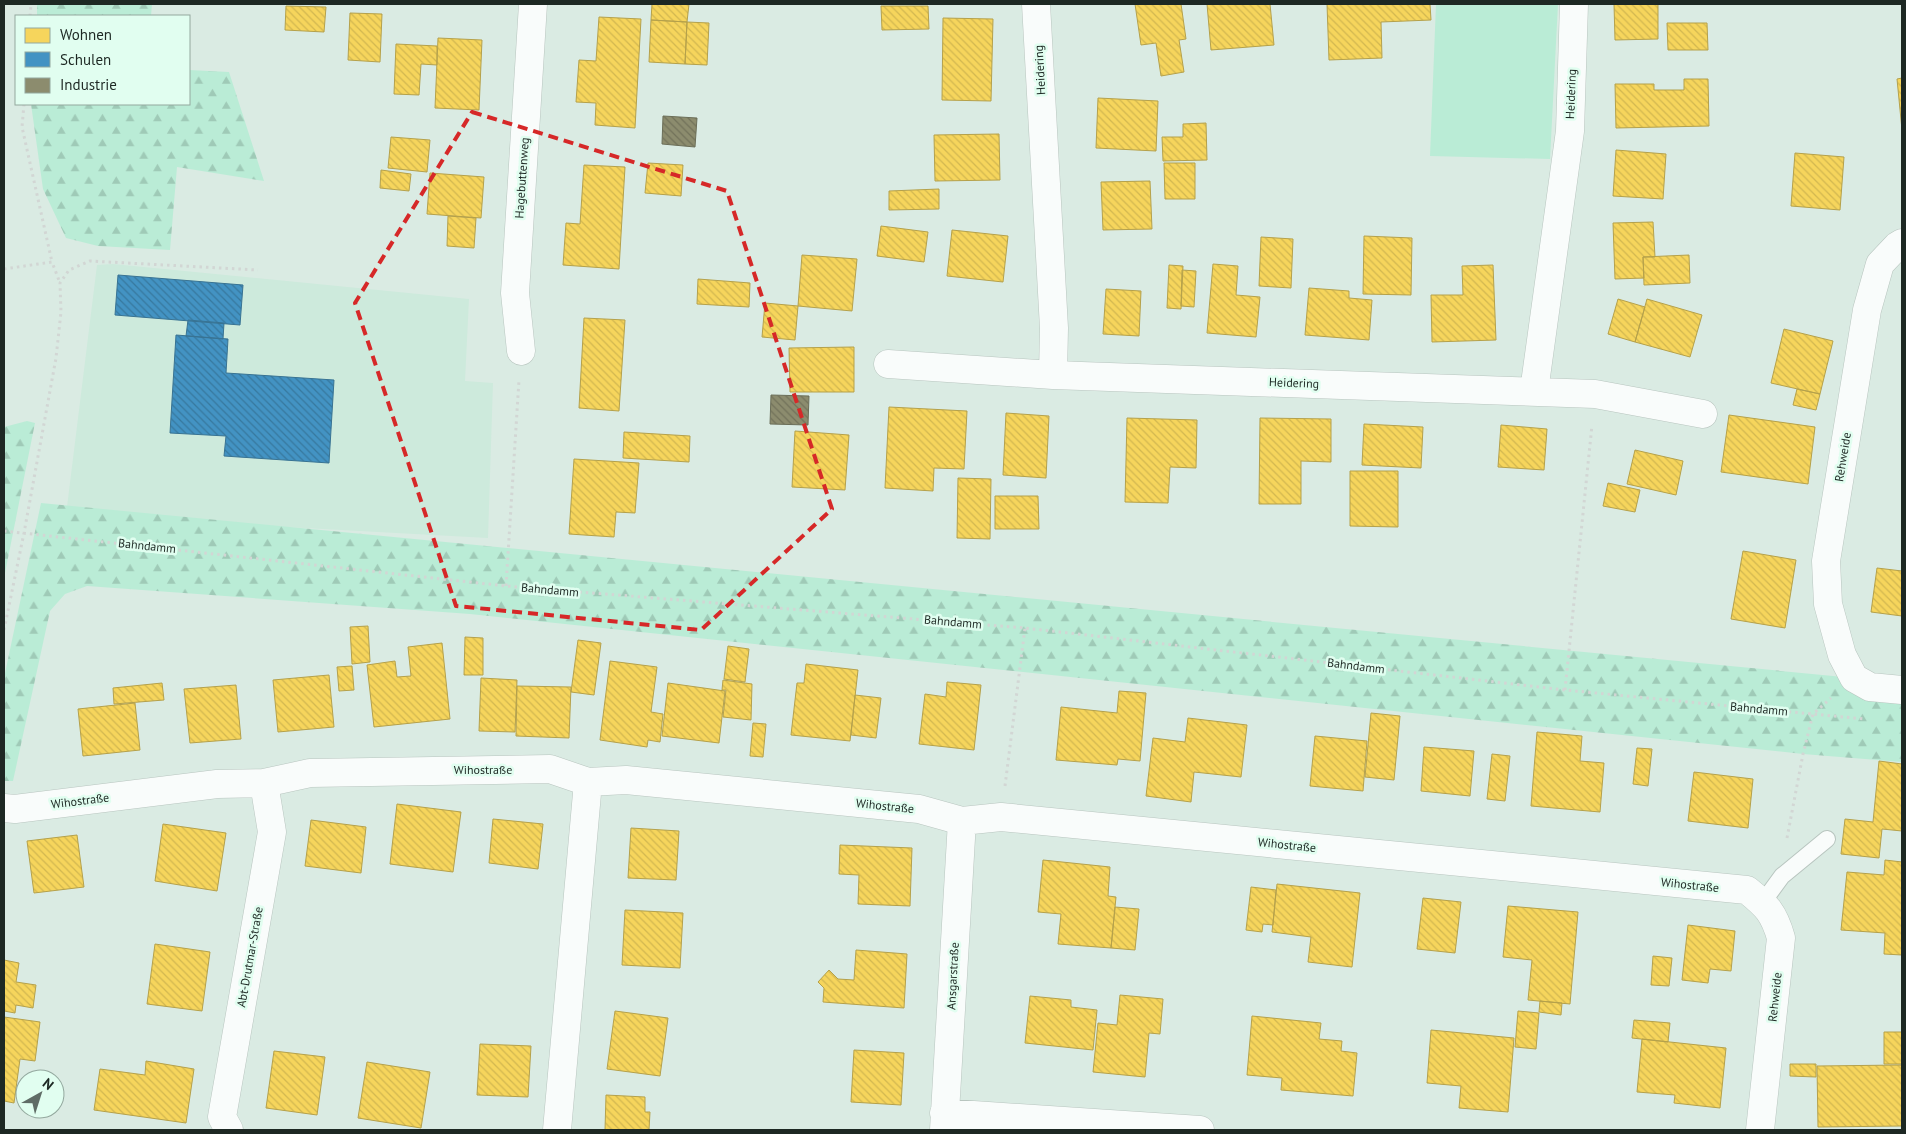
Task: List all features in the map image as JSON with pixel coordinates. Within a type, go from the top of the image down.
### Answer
[{"type":"street","name":"Hagebuttenweg","points":[[521,352],[515,293],[533,4]]},
{"type":"street","name":"Heidering","points":[[1036,4],[1054,328],[1053,375]]},
{"type":"street","name":"Heidering","points":[[1534,391],[1570,131],[1574,4]]},
{"type":"street","name":"Rehweide","points":[[1862,682],[1842,655],[1828,604],[1826,561],[1867,310],[1880,264],[1896,246],[1902,243]]},
{"type":"street","name":"Heidering","points":[[888,364],[1053,375],[1595,394],[1703,414]]},
{"type":"street","points":[[1862,682],[1902,690]]},
{"type":"street","name":"Wihostraße","points":[[4,808],[15,809],[217,784],[264,783],[310,773],[550,769],[588,782],[626,780],[919,809],[962,821],[1001,817],[1747,890],[1762,902]]},
{"type":"street","points":[[557,1130],[588,782]]},
{"type":"street","name":"Abt-Drutmar-Straße","points":[[229,1130],[222,1117],[272,832],[264,783]]},
{"type":"street","name":"Ansgarstraße","points":[[944,1122],[962,821]]},
{"type":"street","name":"Rehweide","points":[[1760,1130],[1781,938],[1776,919],[1762,902]]},
{"type":"street","points":[[944,1122],[1200,1130]]},
{"type":"lane","points":[[1762,902],[1782,876],[1827,839]]},
{"type":"path","points":[[4,630],[56,358],[61,312],[60,284],[52,262],[22,127],[24,105]]},
{"type":"path","points":[[60,284],[69,270],[90,261],[258,270]]},
{"type":"path","points":[[4,269],[52,262]]},
{"type":"path","points":[[506,586],[521,352]]},
{"type":"path","points":[[1565,690],[1595,394]]},
{"type":"path","name":"Bahndamm","points":[[4,531],[506,586],[1025,628],[1565,690],[1872,720]]},
{"type":"path","points":[[1001,817],[1025,628]]},
{"type":"path","points":[[1782,876],[1783,861],[1803,754],[1813,714],[1862,682]]},
{"type":"highlighted area","points":[[472,112],[727,191],[832,509],[701,630],[456,606],[355,303]]},
{"type":"shaded area","points":[[113,264],[469,299],[465,381],[493,383],[488,538],[66,515],[97,265]]},
{"type":"green space","points":[[37,4],[152,4],[151,15],[37,15]]},
{"type":"green space","points":[[1436,4],[1558,4],[1550,159],[1430,156]]},
{"type":"green space","points":[[190,70],[229,72],[264,181],[177,167],[170,250],[98,246],[66,238],[43,189],[31,105],[190,105]]},
{"type":"green space","points":[[27,421],[35,423],[4,578],[4,427]]},
{"type":"green space","points":[[41,503],[1854,678],[1902,690],[1902,762],[1803,754],[470,614],[87,586],[65,594],[50,611],[13,781],[4,781],[4,678]]},
{"type":"building: Wohnen","points":[[652,4],[689,4],[687,22],[651,20]]},
{"type":"building: Wohnen","points":[[1135,4],[1181,4],[1186,39],[1179,40],[1184,72],[1161,76],[1156,43],[1141,45]]},
{"type":"building: Wohnen","points":[[1207,4],[1270,4],[1274,45],[1211,50]]},
{"type":"building: Wohnen","points":[[1327,4],[1430,4],[1431,20],[1381,22],[1382,58],[1329,60]]},
{"type":"building: Wohnen","points":[[1614,4],[1658,4],[1658,39],[1615,40]]},
{"type":"building: Wohnen","points":[[286,6],[326,7],[324,32],[285,30]]},
{"type":"building: Wohnen","points":[[881,6],[928,6],[929,29],[882,30]]},
{"type":"building: Wohnen","points":[[350,13],[382,14],[380,62],[348,60]]},
{"type":"building: Wohnen","points":[[599,17],[641,19],[635,128],[595,125],[596,103],[576,102],[579,60],[596,61]]},
{"type":"building: Wohnen","points":[[943,18],[993,19],[991,101],[942,100]]},
{"type":"building: Wohnen","points":[[651,20],[687,22],[685,64],[649,62]]},
{"type":"building: Wohnen","points":[[687,22],[709,23],[707,65],[685,64]]},
{"type":"building: Wohnen","points":[[1667,23],[1707,23],[1708,50],[1668,50]]},
{"type":"building: Wohnen","points":[[438,38],[482,40],[479,110],[435,108]]},
{"type":"building: Wohnen","points":[[396,44],[437,46],[437,65],[421,64],[419,95],[394,94]]},
{"type":"building: Wohnen","points":[[1902,78],[1902,130],[1897,79]]},
{"type":"building: Wohnen","points":[[1684,79],[1708,79],[1709,126],[1616,128],[1615,84],[1654,84],[1654,90],[1684,90]]},
{"type":"building: Wohnen","points":[[1098,98],[1158,101],[1156,151],[1096,148]]},
{"type":"building: Wohnen","points":[[1206,123],[1207,160],[1163,161],[1162,137],[1183,137],[1183,124]]},
{"type":"building: Wohnen","points":[[999,134],[1000,180],[935,181],[934,135]]},
{"type":"building: Wohnen","points":[[391,137],[430,140],[427,172],[388,168]]},
{"type":"building: Wohnen","points":[[1616,150],[1666,154],[1663,199],[1613,196]]},
{"type":"building: Wohnen","points":[[1795,153],[1844,157],[1840,210],[1791,206]]},
{"type":"building: Wohnen","points":[[648,163],[683,165],[681,196],[645,193]]},
{"type":"building: Wohnen","points":[[1164,163],[1195,163],[1195,199],[1165,199]]},
{"type":"building: Wohnen","points":[[584,165],[625,167],[619,269],[563,265],[566,223],[580,224]]},
{"type":"building: Wohnen","points":[[381,170],[411,174],[409,191],[380,188]]},
{"type":"building: Wohnen","points":[[430,173],[484,177],[481,218],[427,214]]},
{"type":"building: Wohnen","points":[[1150,181],[1152,229],[1103,230],[1101,182]]},
{"type":"building: Wohnen","points":[[939,189],[939,209],[889,210],[889,191]]},
{"type":"building: Wohnen","points":[[448,216],[476,218],[474,248],[447,246]]},
{"type":"building: Wohnen","points":[[1653,222],[1655,257],[1643,257],[1644,278],[1615,279],[1613,223]]},
{"type":"building: Wohnen","points":[[881,226],[928,232],[924,262],[877,256]]},
{"type":"building: Wohnen","points":[[952,230],[1008,236],[1003,282],[947,276]]},
{"type":"building: Wohnen","points":[[1364,236],[1412,238],[1411,295],[1363,294]]},
{"type":"building: Wohnen","points":[[1261,237],[1293,239],[1291,288],[1259,286]]},
{"type":"building: Wohnen","points":[[802,255],[857,259],[852,311],[798,306]]},
{"type":"building: Wohnen","points":[[1689,255],[1690,283],[1644,285],[1643,257]]},
{"type":"building: Wohnen","points":[[1213,264],[1238,266],[1236,295],[1260,297],[1256,337],[1207,333]]},
{"type":"building: Wohnen","points":[[1169,265],[1183,266],[1181,309],[1167,308]]},
{"type":"building: Wohnen","points":[[1493,265],[1496,340],[1432,342],[1431,295],[1463,295],[1462,266]]},
{"type":"building: Wohnen","points":[[1182,270],[1196,271],[1194,307],[1181,306]]},
{"type":"building: Wohnen","points":[[698,279],[750,283],[749,307],[697,304]]},
{"type":"building: Wohnen","points":[[1309,288],[1349,291],[1349,298],[1372,300],[1369,340],[1305,335]]},
{"type":"building: Wohnen","points":[[1106,289],[1141,291],[1139,336],[1103,334]]},
{"type":"building: Wohnen","points":[[1618,299],[1645,307],[1635,342],[1608,334]]},
{"type":"building: Wohnen","points":[[1647,299],[1702,315],[1690,357],[1635,342]]},
{"type":"building: Wohnen","points":[[765,303],[798,306],[795,340],[762,337]]},
{"type":"building: Wohnen","points":[[584,318],[625,320],[619,411],[579,408]]},
{"type":"building: Wohnen","points":[[1784,329],[1833,341],[1820,394],[1771,383]]},
{"type":"building: Wohnen","points":[[854,347],[854,392],[790,392],[789,348]]},
{"type":"building: Wohnen","points":[[1797,389],[1820,394],[1816,410],[1793,405]]},
{"type":"building: Wohnen","points":[[889,407],[967,411],[964,469],[934,468],[933,491],[885,488]]},
{"type":"building: Wohnen","points":[[1006,413],[1049,416],[1046,478],[1003,475]]},
{"type":"building: Wohnen","points":[[1729,415],[1815,427],[1808,484],[1721,472]]},
{"type":"building: Wohnen","points":[[1127,418],[1197,420],[1196,468],[1170,467],[1168,503],[1125,502]]},
{"type":"building: Wohnen","points":[[1260,418],[1331,419],[1331,462],[1301,461],[1301,504],[1259,504]]},
{"type":"building: Wohnen","points":[[1364,424],[1423,427],[1421,468],[1362,465]]},
{"type":"building: Wohnen","points":[[1501,425],[1547,429],[1544,470],[1498,467]]},
{"type":"building: Wohnen","points":[[795,431],[849,435],[845,490],[792,487]]},
{"type":"building: Wohnen","points":[[624,432],[690,436],[689,462],[623,458]]},
{"type":"building: Wohnen","points":[[1635,450],[1683,461],[1676,495],[1627,484]]},
{"type":"building: Wohnen","points":[[574,459],[639,463],[635,513],[616,512],[614,537],[569,534]]},
{"type":"building: Wohnen","points":[[1350,471],[1398,471],[1398,527],[1350,526]]},
{"type":"building: Wohnen","points":[[958,478],[991,479],[990,539],[957,538]]},
{"type":"building: Wohnen","points":[[1608,483],[1640,490],[1635,512],[1603,506]]},
{"type":"building: Wohnen","points":[[995,496],[1038,496],[1039,529],[995,529]]},
{"type":"building: Wohnen","points":[[1743,551],[1796,560],[1785,628],[1731,619]]},
{"type":"building: Wohnen","points":[[1877,568],[1902,571],[1902,616],[1871,612]]},
{"type":"building: Wohnen","points":[[368,626],[370,662],[352,664],[350,627]]},
{"type":"building: Wohnen","points":[[465,637],[483,638],[483,675],[464,675]]},
{"type":"building: Wohnen","points":[[578,640],[601,643],[594,695],[571,692]]},
{"type":"building: Wohnen","points":[[442,643],[450,719],[374,727],[367,665],[395,661],[397,677],[411,676],[408,647]]},
{"type":"building: Wohnen","points":[[728,646],[749,649],[745,682],[724,679]]},
{"type":"building: Wohnen","points":[[610,661],[657,667],[651,712],[663,714],[660,742],[648,740],[647,747],[600,740]]},
{"type":"building: Wohnen","points":[[806,664],[858,670],[850,741],[791,735],[797,683],[804,683]]},
{"type":"building: Wohnen","points":[[352,666],[354,690],[339,691],[337,667]]},
{"type":"building: Wohnen","points":[[329,675],[334,727],[278,732],[273,680]]},
{"type":"building: Wohnen","points":[[481,678],[517,680],[515,732],[479,731]]},
{"type":"building: Wohnen","points":[[723,680],[752,684],[751,720],[723,717],[726,690],[722,690]]},
{"type":"building: Wohnen","points":[[947,682],[981,685],[974,750],[919,744],[925,694],[946,697]]},
{"type":"building: Wohnen","points":[[162,683],[164,700],[114,704],[113,688]]},
{"type":"building: Wohnen","points":[[668,683],[725,691],[719,743],[662,736]]},
{"type":"building: Wohnen","points":[[236,685],[241,739],[190,743],[184,689]]},
{"type":"building: Wohnen","points":[[517,686],[571,687],[569,738],[516,736]]},
{"type":"building: Wohnen","points":[[1119,691],[1146,693],[1140,761],[1118,759],[1117,765],[1056,760],[1061,707],[1117,713]]},
{"type":"building: Wohnen","points":[[855,695],[881,698],[876,738],[851,735]]},
{"type":"building: Wohnen","points":[[135,703],[140,750],[83,756],[78,709]]},
{"type":"building: Wohnen","points":[[1371,713],[1400,716],[1394,780],[1365,777]]},
{"type":"building: Wohnen","points":[[1188,718],[1247,725],[1241,777],[1194,772],[1191,802],[1146,796],[1153,738],[1185,742]]},
{"type":"building: Wohnen","points":[[753,723],[766,724],[763,757],[750,756]]},
{"type":"building: Wohnen","points":[[1537,732],[1582,736],[1580,761],[1604,763],[1600,812],[1531,806]]},
{"type":"building: Wohnen","points":[[1315,736],[1367,741],[1363,791],[1310,786]]},
{"type":"building: Wohnen","points":[[1424,747],[1474,751],[1470,796],[1421,791]]},
{"type":"building: Wohnen","points":[[1637,748],[1652,749],[1648,786],[1633,784]]},
{"type":"building: Wohnen","points":[[1492,754],[1510,756],[1505,801],[1487,799]]},
{"type":"building: Wohnen","points":[[1879,761],[1902,764],[1902,831],[1882,829],[1879,858],[1841,854],[1845,819],[1873,822]]},
{"type":"building: Wohnen","points":[[1694,772],[1753,779],[1748,828],[1688,821]]},
{"type":"building: Wohnen","points":[[397,804],[461,812],[453,872],[390,864]]},
{"type":"building: Wohnen","points":[[493,819],[543,824],[538,869],[489,863]]},
{"type":"building: Wohnen","points":[[311,820],[366,827],[361,873],[305,866]]},
{"type":"building: Wohnen","points":[[163,824],[226,833],[217,891],[155,881]]},
{"type":"building: Wohnen","points":[[631,828],[679,831],[676,880],[628,878]]},
{"type":"building: Wohnen","points":[[77,835],[84,887],[34,893],[27,841]]},
{"type":"building: Wohnen","points":[[840,845],[912,848],[910,906],[858,904],[859,875],[839,874]]},
{"type":"building: Wohnen","points":[[1043,860],[1110,867],[1108,896],[1116,897],[1111,948],[1058,944],[1061,914],[1038,912]]},
{"type":"building: Wohnen","points":[[1885,860],[1902,862],[1902,955],[1884,954],[1885,933],[1841,930],[1847,872],[1884,875]]},
{"type":"building: Wohnen","points":[[1277,884],[1360,893],[1352,967],[1308,962],[1311,937],[1272,932]]},
{"type":"building: Wohnen","points":[[1251,887],[1276,890],[1273,925],[1263,924],[1262,932],[1246,930]]},
{"type":"building: Wohnen","points":[[1423,898],[1461,902],[1455,953],[1417,949]]},
{"type":"building: Wohnen","points":[[1508,906],[1578,912],[1570,1004],[1528,1000],[1532,960],[1503,957]]},
{"type":"building: Wohnen","points":[[1115,907],[1139,909],[1135,950],[1111,948]]},
{"type":"building: Wohnen","points":[[625,910],[683,913],[680,968],[622,965]]},
{"type":"building: Wohnen","points":[[1688,925],[1735,931],[1731,971],[1710,969],[1708,983],[1682,980]]},
{"type":"building: Wohnen","points":[[155,944],[210,952],[202,1011],[147,1004]]},
{"type":"building: Wohnen","points":[[856,950],[907,954],[904,1008],[823,1002],[824,988],[818,982],[829,970],[838,979],[854,980]]},
{"type":"building: Wohnen","points":[[1653,956],[1672,958],[1669,986],[1651,985]]},
{"type":"building: Wohnen","points":[[4,960],[19,963],[16,982],[36,985],[33,1008],[16,1005],[15,1013],[4,1011]]},
{"type":"building: Wohnen","points":[[1120,995],[1163,999],[1160,1034],[1149,1033],[1145,1077],[1093,1072],[1098,1023],[1117,1025]]},
{"type":"building: Wohnen","points":[[1030,996],[1071,1000],[1071,1007],[1097,1010],[1093,1050],[1025,1043]]},
{"type":"building: Wohnen","points":[[1540,1001],[1562,1003],[1561,1015],[1539,1012]]},
{"type":"building: Wohnen","points":[[615,1011],[668,1018],[660,1076],[607,1069]]},
{"type":"building: Wohnen","points":[[1518,1011],[1539,1013],[1536,1049],[1515,1047]]},
{"type":"building: Wohnen","points":[[1252,1016],[1321,1023],[1319,1039],[1342,1041],[1341,1051],[1357,1053],[1353,1096],[1281,1090],[1282,1078],[1247,1075]]},
{"type":"building: Wohnen","points":[[4,1017],[40,1022],[35,1061],[20,1059],[19,1069],[15,1069],[14,1103],[4,1101]]},
{"type":"building: Wohnen","points":[[1634,1020],[1670,1023],[1668,1042],[1632,1038]]},
{"type":"building: Wohnen","points":[[1431,1030],[1514,1038],[1508,1112],[1459,1108],[1461,1086],[1427,1083]]},
{"type":"building: Wohnen","points":[[1884,1032],[1902,1032],[1902,1064],[1884,1064]]},
{"type":"building: Wohnen","points":[[1642,1039],[1726,1048],[1720,1108],[1674,1103],[1675,1095],[1637,1092]]},
{"type":"building: Wohnen","points":[[480,1044],[531,1046],[528,1097],[477,1095]]},
{"type":"building: Wohnen","points":[[854,1050],[904,1053],[901,1105],[851,1102]]},
{"type":"building: Wohnen","points":[[274,1051],[325,1057],[317,1115],[266,1108]]},
{"type":"building: Wohnen","points":[[146,1061],[194,1069],[186,1123],[94,1110],[100,1069],[145,1075]]},
{"type":"building: Wohnen","points":[[367,1062],[430,1072],[421,1128],[358,1118]]},
{"type":"building: Wohnen","points":[[1790,1064],[1816,1064],[1816,1077],[1790,1076]]},
{"type":"building: Wohnen","points":[[1902,1065],[1902,1126],[1818,1127],[1817,1066]]},
{"type":"building: Wohnen","points":[[606,1095],[645,1097],[645,1112],[650,1112],[649,1130],[605,1130]]},
{"type":"building: Schulen","points":[[118,275],[243,285],[240,325],[115,315]]},
{"type":"building: Schulen","points":[[188,320],[224,323],[223,339],[186,336]]},
{"type":"building: Schulen","points":[[176,335],[228,339],[226,373],[334,380],[329,463],[224,456],[226,436],[170,433]]},
{"type":"building: Industrie","points":[[663,116],[697,118],[695,147],[662,144]]},
{"type":"building: Industrie","points":[[771,395],[809,396],[808,425],[770,424]]}]
